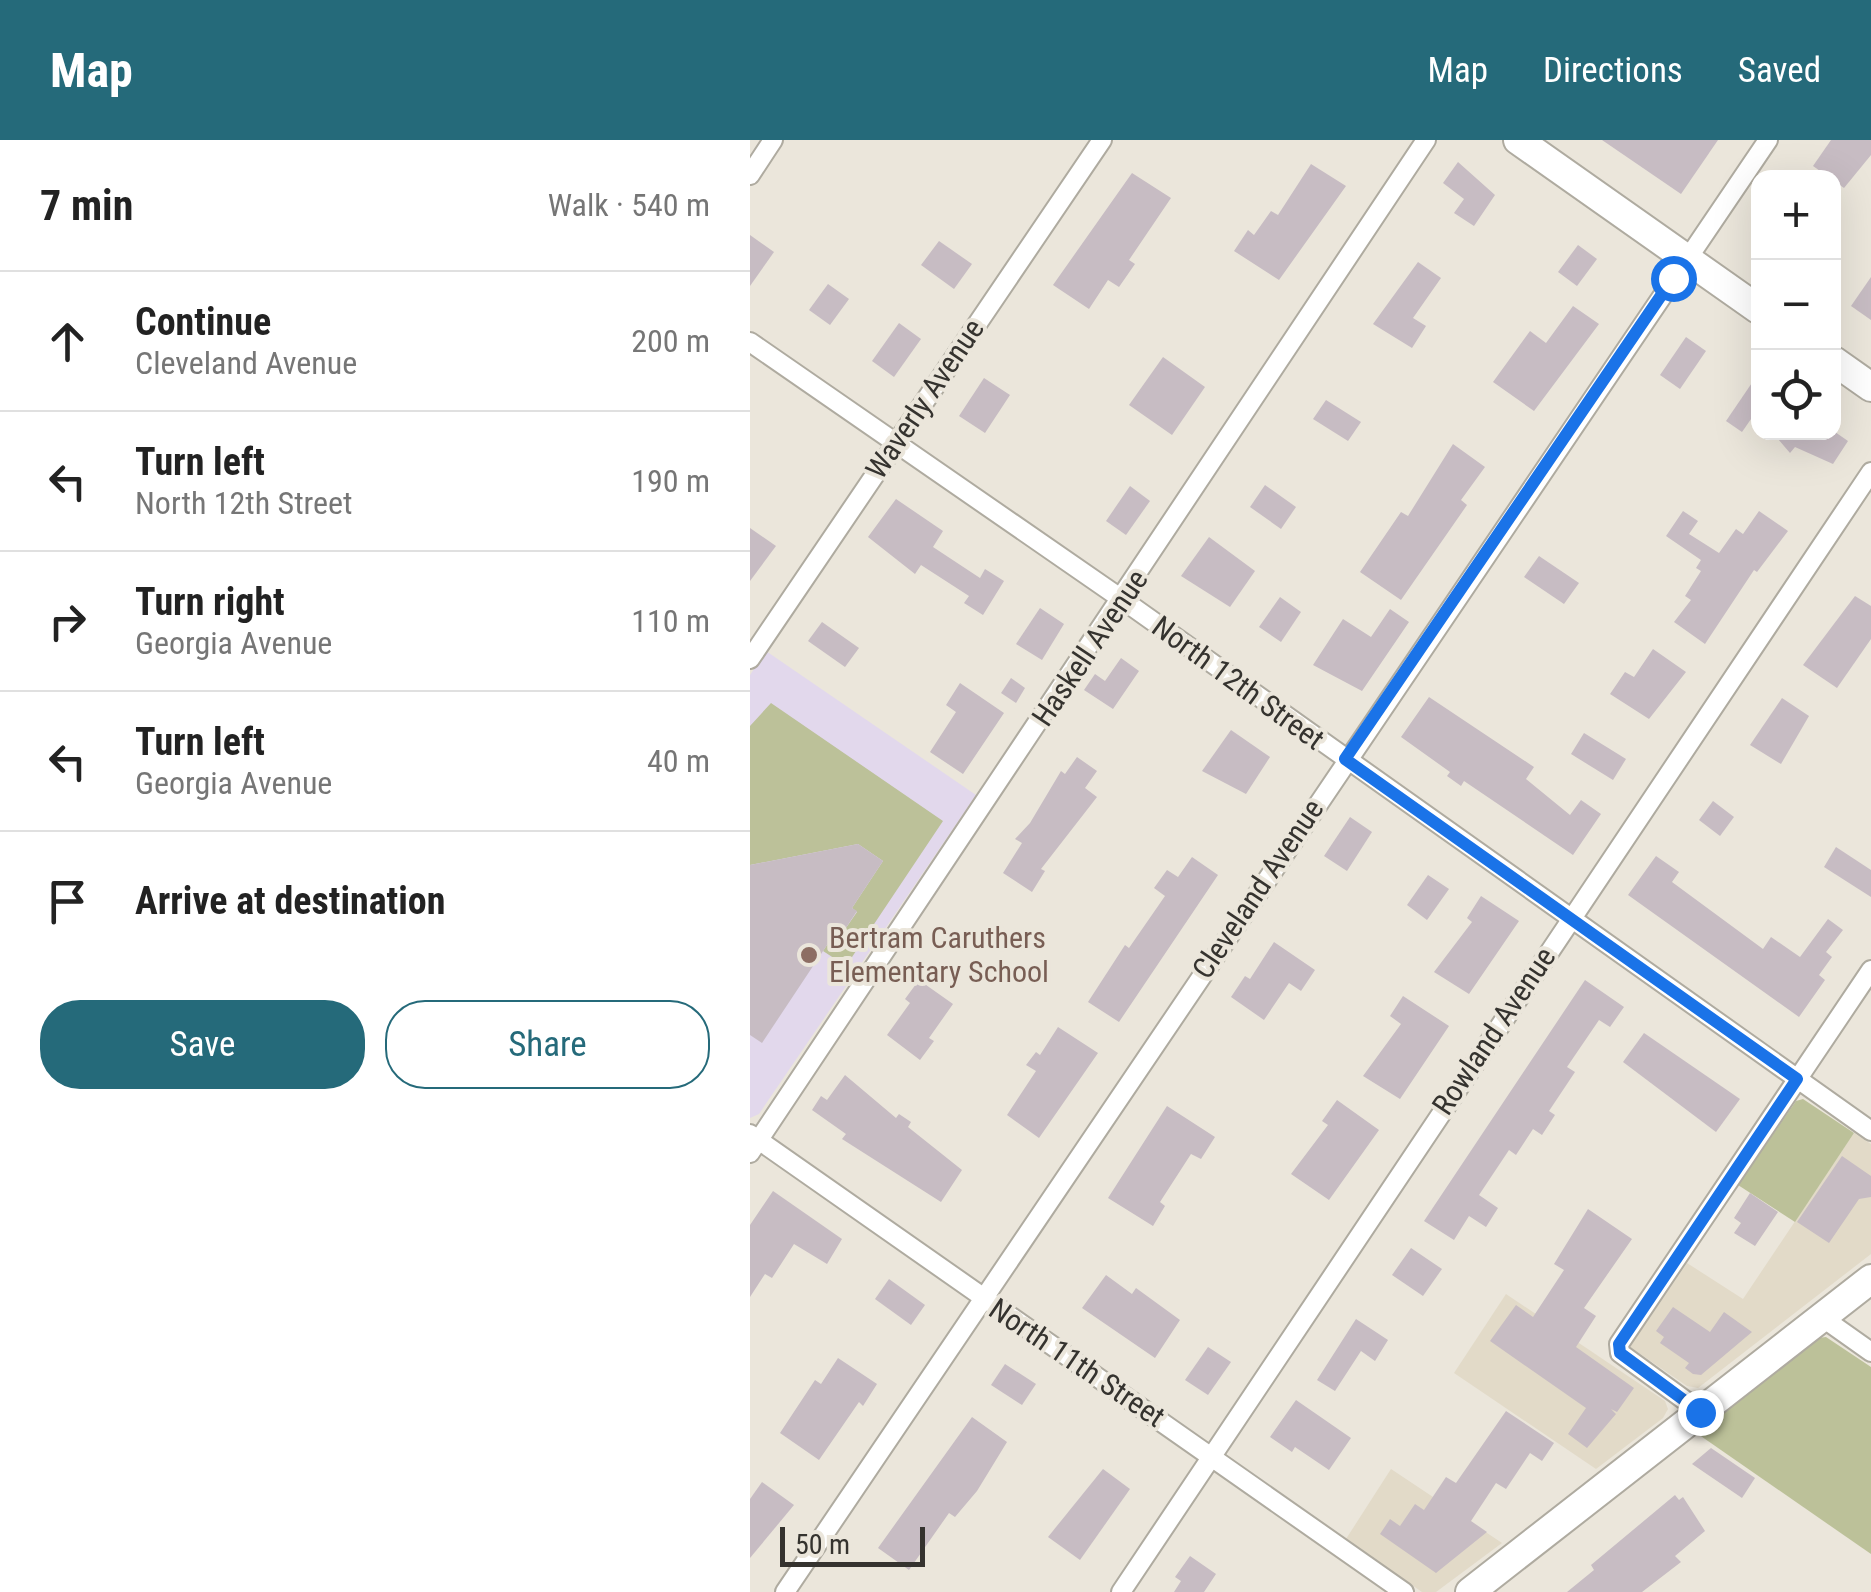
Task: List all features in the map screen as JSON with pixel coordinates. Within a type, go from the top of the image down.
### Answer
[{"type":"main road","points":[[1518,140],[1751,304]]},
{"type":"main road","points":[[1841,366],[1871,387]]},
{"type":"main road","points":[[1470,1592],[1871,1279]]},
{"type":"street","points":[[750,175],[773,140]]},
{"type":"street","name":"Waverly Avenue","points":[[750,659],[1102,140]]},
{"type":"street","name":"Haskell Avenue","points":[[753,1142],[1122,600],[1426,140]]},
{"type":"street","name":"Cleveland Avenue","points":[[786,1592],[1345,759],[1768,140]]},
{"type":"street","name":"North 12th Street","points":[[750,342],[1122,600],[1871,1131]]},
{"type":"street","name":"Rowland Avenue","points":[[1120,1592],[1871,472]]},
{"type":"street","points":[[1700,1412],[1620,1353],[1619,1344],[1871,970]]},
{"type":"street","name":"North 11th Street","points":[[753,1142],[1212,1454],[1404,1592]]},
{"type":"street","points":[[1823,1318],[1871,1352]]},
{"type":"shaded area","name":"Bertram Caruthers Elementary School","points":[[766,651],[976,795],[759,1114],[750,1118],[750,675]]},
{"type":"shaded area","points":[[1854,1133],[1871,1144],[1871,1254],[1698,1388],[1687,1386],[1630,1347],[1687,1263],[1743,1299]]},
{"type":"shaded area","points":[[1506,1294],[1665,1401],[1668,1409],[1663,1418],[1596,1469],[1454,1373]]},
{"type":"shaded area","points":[[1391,1469],[1502,1543],[1436,1592],[1422,1592],[1346,1539]]},
{"type":"green space","points":[[771,703],[943,821],[846,966],[823,951],[829,942],[834,945],[857,912],[852,908],[883,861],[858,844],[750,865],[750,726]]},
{"type":"green space","points":[[1803,1099],[1854,1133],[1795,1222],[1738,1185],[1796,1101]]},
{"type":"green space","points":[[1826,1337],[1871,1367],[1871,1554],[1695,1432],[1818,1338]]},
{"type":"building","points":[[1602,140],[1718,140],[1681,194]]},
{"type":"building","points":[[1831,140],[1871,140],[1871,155],[1844,188],[1841,170],[1819,170],[1813,166]]},
{"type":"building","points":[[1458,162],[1495,195],[1474,226],[1454,213],[1464,199],[1443,183]]},
{"type":"building","points":[[1311,164],[1346,186],[1279,280],[1234,251],[1248,230],[1254,235],[1271,211],[1278,215]]},
{"type":"building","points":[[1132,173],[1171,198],[1129,260],[1135,264],[1119,287],[1108,280],[1089,309],[1053,285]]},
{"type":"building","points":[[750,235],[774,252],[750,286]]},
{"type":"building","points":[[939,241],[972,264],[954,289],[921,265]]},
{"type":"building","points":[[1578,245],[1597,259],[1577,286],[1558,272]]},
{"type":"building","points":[[1418,262],[1441,278],[1413,318],[1426,326],[1412,348],[1373,324]]},
{"type":"building","points":[[1871,277],[1871,320],[1851,306]]},
{"type":"building","points":[[828,284],[849,299],[830,325],[809,310]]},
{"type":"building","points":[[1573,306],[1599,324],[1534,411],[1493,382],[1530,331],[1546,343]]},
{"type":"building","points":[[899,323],[921,339],[894,377],[872,361]]},
{"type":"building","points":[[1686,337],[1706,351],[1680,389],[1660,375]]},
{"type":"building","points":[[1163,357],[1205,387],[1172,435],[1129,405]]},
{"type":"building","points":[[984,378],[1010,395],[985,433],[959,416]]},
{"type":"building","points":[[1751,384],[1751,419],[1742,432],[1726,421]]},
{"type":"building","points":[[1326,400],[1361,422],[1348,441],[1313,419]]},
{"type":"building","points":[[1841,436],[1848,441],[1833,464],[1795,447],[1790,453],[1779,440],[1841,440]]},
{"type":"building","points":[[1453,444],[1485,467],[1461,500],[1467,505],[1401,600],[1360,572],[1401,512],[1408,516]]},
{"type":"building","points":[[1265,485],[1296,507],[1281,529],[1250,507]]},
{"type":"building","points":[[1130,486],[1150,501],[1126,535],[1106,521]]},
{"type":"building","points":[[896,499],[943,531],[933,547],[980,578],[985,569],[1004,581],[983,615],[964,603],[969,596],[921,565],[915,574],[868,537]]},
{"type":"building","points":[[1683,511],[1698,521],[1689,534],[1719,553],[1736,529],[1743,534],[1759,511],[1788,531],[1757,572],[1754,570],[1705,644],[1674,622],[1691,600],[1685,596],[1701,571],[1696,568],[1701,560],[1666,536]]},
{"type":"building","points":[[750,528],[776,546],[750,581]]},
{"type":"building","points":[[1209,537],[1255,571],[1230,607],[1181,576]]},
{"type":"building","points":[[1539,556],[1579,583],[1564,604],[1524,577]]},
{"type":"building","points":[[1855,596],[1871,606],[1871,639],[1837,688],[1803,665]]},
{"type":"building","points":[[1280,597],[1301,612],[1281,642],[1259,627]]},
{"type":"building","points":[[1040,608],[1064,624],[1042,660],[1016,644]]},
{"type":"building","points":[[1390,609],[1409,622],[1362,691],[1313,665],[1343,619],[1371,637]]},
{"type":"building","points":[[822,622],[859,648],[845,667],[808,641]]},
{"type":"building","points":[[1653,649],[1686,672],[1649,719],[1610,694],[1625,672],[1634,677]]},
{"type":"building","points":[[1121,658],[1139,671],[1113,709],[1084,690],[1095,674],[1105,681]]},
{"type":"building","points":[[1011,678],[1025,688],[1016,703],[1001,693]]},
{"type":"building","points":[[960,683],[1004,713],[963,774],[930,752],[956,712],[946,705]]},
{"type":"building","points":[[1429,697],[1534,767],[1526,779],[1570,815],[1581,800],[1601,814],[1573,855],[1464,781],[1461,786],[1447,776],[1450,772],[1401,737]]},
{"type":"building","points":[[1782,698],[1809,716],[1781,764],[1750,745]]},
{"type":"building","points":[[1231,730],[1270,757],[1246,794],[1202,771]]},
{"type":"building","points":[[1584,733],[1626,759],[1613,780],[1571,754]]},
{"type":"building","points":[[1077,757],[1097,771],[1085,788],[1097,797],[1041,869],[1045,871],[1032,892],[1003,873],[1022,843],[1015,839],[1030,823],[1061,771],[1065,774]]},
{"type":"building","points":[[1713,801],[1734,817],[1720,836],[1699,820]]},
{"type":"building","points":[[1350,817],[1372,832],[1347,871],[1324,856]]},
{"type":"building","name":"Bertram Caruthers Elementary School","points":[[858,844],[883,861],[852,908],[857,911],[834,946],[829,942],[762,1043],[750,1035],[750,865]]},
{"type":"building","points":[[1836,847],[1871,870],[1871,897],[1824,867]]},
{"type":"building","points":[[1656,856],[1679,872],[1672,882],[1763,949],[1771,937],[1800,957],[1828,919],[1843,930],[1826,952],[1832,957],[1819,975],[1825,980],[1799,1017],[1628,895]]},
{"type":"building","points":[[1192,857],[1218,875],[1119,1022],[1088,1002],[1125,945],[1129,948],[1165,896],[1154,888],[1167,870],[1178,877]]},
{"type":"building","points":[[1428,875],[1449,889],[1427,920],[1407,905]]},
{"type":"building","points":[[1481,896],[1519,921],[1469,994],[1434,972],[1472,922],[1467,918]]},
{"type":"building","points":[[1274,942],[1315,970],[1301,991],[1289,983],[1264,1020],[1231,997],[1245,976],[1250,979]]},
{"type":"building","points":[[919,980],[953,1004],[929,1038],[934,1041],[920,1060],[887,1035],[910,1003],[905,999]]},
{"type":"building","points":[[1585,980],[1624,1007],[1610,1027],[1599,1020],[1567,1067],[1575,1072],[1549,1111],[1555,1115],[1542,1135],[1533,1129],[1516,1155],[1509,1150],[1479,1195],[1498,1208],[1486,1227],[1469,1216],[1454,1240],[1424,1221]]},
{"type":"building","points":[[1403,996],[1449,1026],[1400,1099],[1363,1076],[1401,1024],[1390,1016]]},
{"type":"building","points":[[1058,1027],[1098,1053],[1039,1138],[1007,1115],[1036,1071],[1026,1065],[1036,1052],[1040,1055]]},
{"type":"building","points":[[1644,1033],[1740,1099],[1716,1132],[1623,1062]]},
{"type":"building","points":[[845,1075],[896,1118],[899,1114],[911,1122],[908,1127],[962,1170],[941,1202],[842,1139],[846,1134],[812,1110],[821,1096],[827,1100]]},
{"type":"building","points":[[1337,1100],[1379,1130],[1329,1200],[1291,1174],[1328,1125],[1322,1121]]},
{"type":"building","points":[[1167,1106],[1215,1137],[1201,1159],[1191,1154],[1160,1202],[1165,1206],[1153,1226],[1108,1198]]},
{"type":"building","points":[[1842,1156],[1871,1176],[1871,1197],[1859,1199],[1829,1243],[1797,1222]]},
{"type":"building","points":[[773,1191],[842,1239],[827,1264],[794,1244],[772,1278],[765,1274],[750,1297],[750,1225]]},
{"type":"building","points":[[1750,1193],[1778,1212],[1755,1246],[1734,1233],[1741,1223],[1734,1218]]},
{"type":"building","points":[[1588,1209],[1632,1239],[1584,1308],[1596,1316],[1576,1347],[1634,1388],[1617,1412],[1611,1409],[1616,1414],[1587,1448],[1568,1434],[1586,1408],[1490,1341],[1516,1305],[1533,1317],[1564,1270],[1554,1264]]},
{"type":"building","points":[[1411,1248],[1442,1269],[1423,1296],[1392,1275]]},
{"type":"building","points":[[1106,1275],[1132,1294],[1136,1288],[1180,1320],[1155,1358],[1082,1308]]},
{"type":"building","points":[[889,1279],[925,1305],[911,1325],[875,1299]]},
{"type":"building","points":[[1673,1307],[1710,1332],[1724,1312],[1752,1332],[1701,1375],[1693,1374],[1685,1368],[1689,1363],[1660,1343],[1664,1337],[1656,1331]]},
{"type":"building","points":[[1356,1319],[1388,1340],[1375,1361],[1361,1351],[1335,1391],[1317,1380]]},
{"type":"building","points":[[1208,1347],[1231,1362],[1208,1395],[1185,1380]]},
{"type":"building","points":[[838,1358],[877,1384],[863,1406],[859,1402],[819,1460],[780,1433],[815,1380],[821,1384]]},
{"type":"building","points":[[1005,1364],[1036,1384],[1022,1405],[991,1385]]},
{"type":"building","points":[[1296,1400],[1351,1438],[1329,1470],[1295,1447],[1292,1452],[1270,1437]]},
{"type":"building","points":[[1506,1411],[1554,1443],[1542,1461],[1530,1453],[1506,1489],[1496,1483],[1471,1521],[1487,1532],[1436,1573],[1380,1534],[1390,1519],[1400,1526],[1415,1504],[1424,1510],[1446,1477],[1456,1483]]},
{"type":"building","points":[[972,1417],[1007,1442],[977,1491],[955,1517],[949,1513],[909,1570],[878,1548]]},
{"type":"building","points":[[1711,1448],[1755,1478],[1742,1498],[1692,1464]]},
{"type":"building","points":[[1103,1469],[1130,1489],[1080,1560],[1048,1537]]},
{"type":"building","points":[[762,1482],[794,1505],[750,1558],[750,1499]]},
{"type":"building","points":[[1675,1495],[1679,1500],[1683,1497],[1705,1531],[1675,1556],[1681,1562],[1642,1592],[1567,1592],[1594,1570],[1591,1565]]},
{"type":"building","points":[[1190,1556],[1216,1574],[1204,1592],[1174,1592],[1181,1581],[1175,1577]]},
{"type":"place","name":"Bertram Caruthers Elementary School","points":[[809,955]]},
{"type":"route","points":[[1673,278],[1345,759],[1797,1079],[1619,1344],[1620,1353],[1700,1412]]}]
